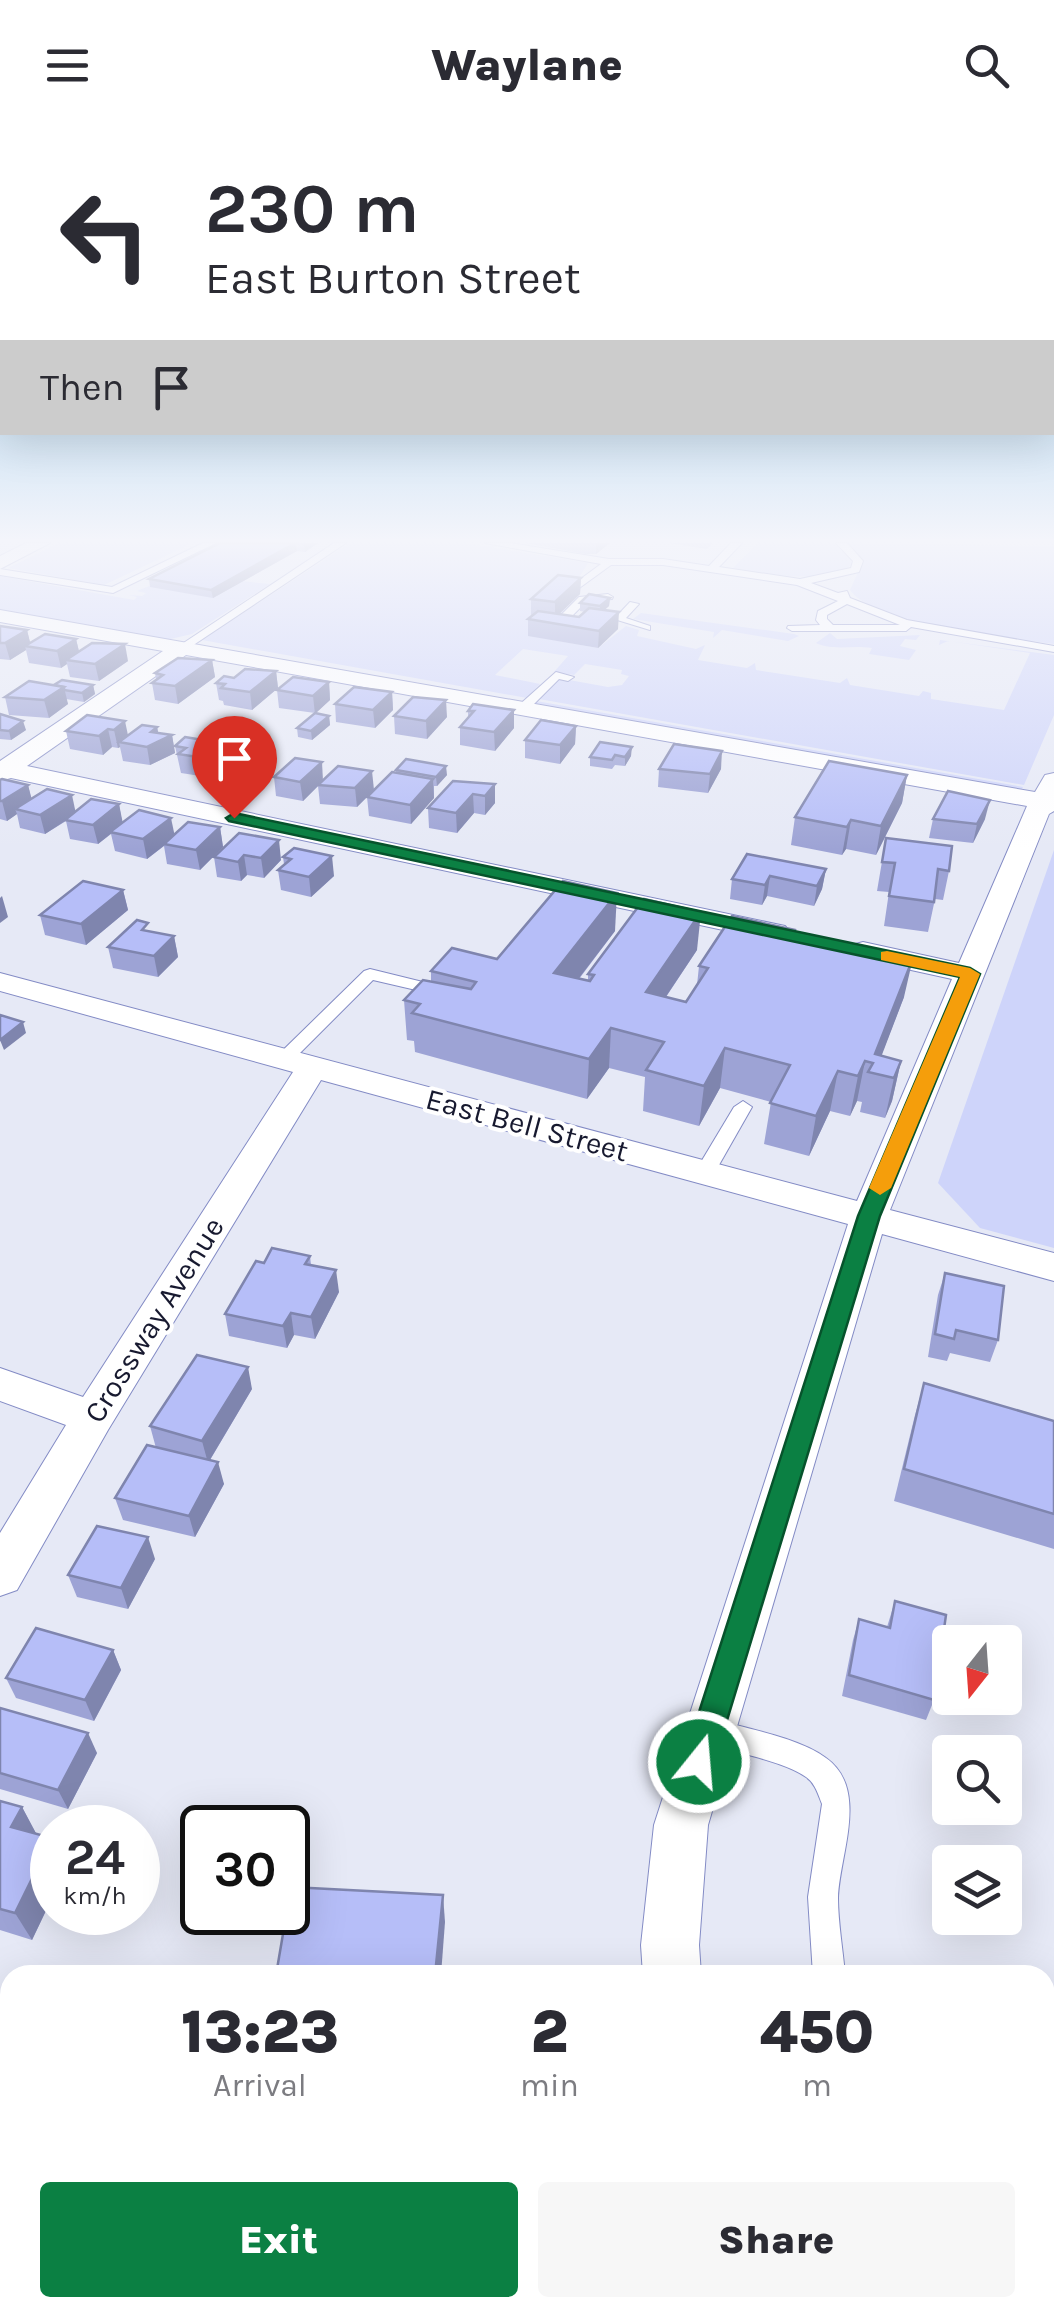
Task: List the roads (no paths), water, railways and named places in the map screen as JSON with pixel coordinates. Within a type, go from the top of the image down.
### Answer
[{"type":"street","points":[[165,645],[522,709],[1051,795],[970,974],[869,1216],[681,1825],[671,1965]]},
{"type":"street","points":[[2,771],[182,648]]},
{"type":"street","points":[[2,771],[798,937]]},
{"type":"street","points":[[836,945],[970,974]]},
{"type":"street","name":"East Bell Street","points":[[0,982],[1054,1267]]},
{"type":"street","name":"Crossway Avenue","points":[[0,1574],[297,1064]]},
{"type":"street","points":[[0,1384],[93,1418]]},
{"type":"lane","points":[[182,648],[186,645]]},
{"type":"lane","points":[[522,709],[556,675],[568,677]]},
{"type":"lane","points":[[297,1064],[370,974],[429,988]]},
{"type":"lane","points":[[705,1172],[744,1106]]},
{"type":"lane","points":[[708,1731],[794,1756],[818,1768],[829,1782],[836,1804],[823,1897],[828,1965]]}]
